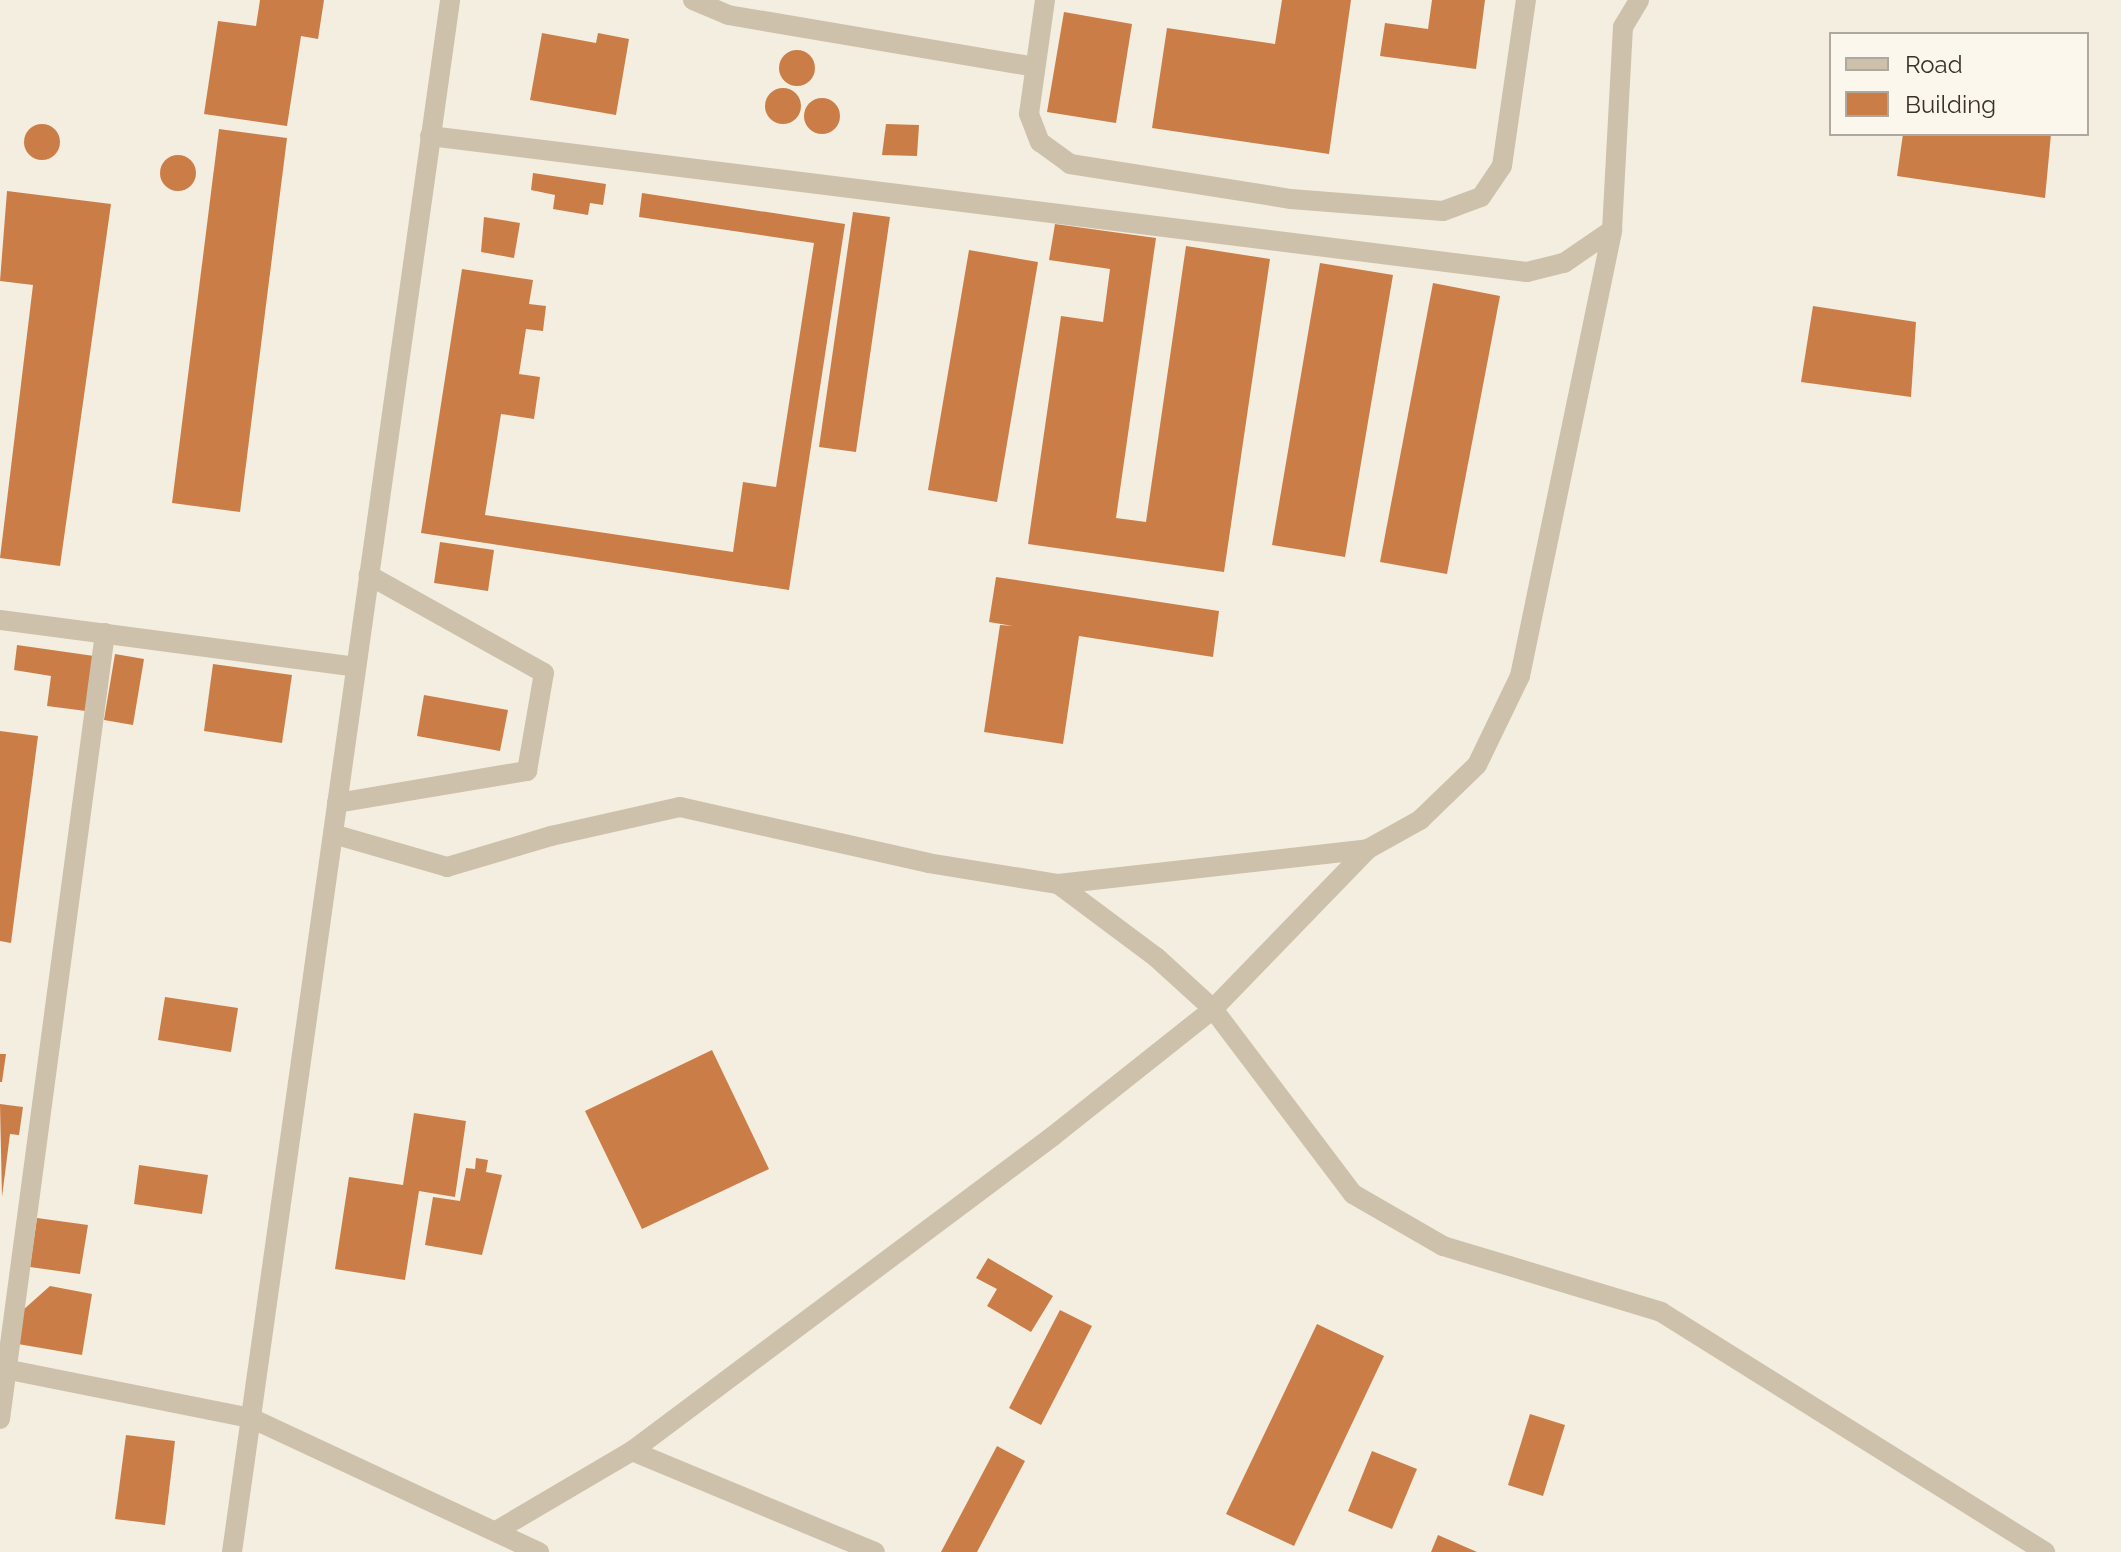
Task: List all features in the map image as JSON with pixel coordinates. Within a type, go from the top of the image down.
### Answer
[{"type":"street","points":[[232,1552],[450,0]]},
{"type":"street","points":[[693,0],[728,15],[1035,67]]},
{"type":"street","points":[[1045,0],[1029,114],[1040,142],[1070,164],[1291,199],[1443,211],[1481,197],[1502,166],[1526,0]]},
{"type":"street","points":[[496,1531],[632,1451],[1040,1146],[1213,1009],[1368,849],[1420,820],[1477,765],[1520,676],[1612,230],[1623,27],[1639,0]]},
{"type":"street","points":[[430,136],[1527,272],[1564,263],[1612,230]]},
{"type":"street","points":[[337,803],[527,771],[544,673],[369,575]]},
{"type":"street","points":[[0,620],[356,667]]},
{"type":"street","points":[[0,1419],[3,1368],[105,633]]},
{"type":"street","points":[[333,834],[447,867],[551,836],[680,807],[928,863],[1058,884],[1368,849]]},
{"type":"street","points":[[1058,884],[1156,957],[1213,1009],[1353,1194],[1443,1246],[1661,1312],[2045,1552]]},
{"type":"street","points":[[3,1368],[251,1418],[539,1552]]},
{"type":"street","points":[[632,1451],[875,1552]]},
{"type":"building","points":[[260,0],[324,0],[318,39],[301,36],[287,126],[204,114],[218,21],[256,26]]},
{"type":"building","points":[[1282,0],[1351,0],[1329,154],[1152,128],[1167,28],[1275,44]]},
{"type":"building","points":[[1432,0],[1485,0],[1476,69],[1380,56],[1385,23],[1428,29]]},
{"type":"building","points":[[1064,12],[1132,24],[1116,123],[1047,112]]},
{"type":"building","points":[[542,33],[596,43],[598,33],[629,39],[616,115],[530,100]]},
{"type":"building","points":[[797,50],[810,55],[815,68],[810,81],[797,86],[784,81],[779,68],[784,55]]},
{"type":"building","points":[[783,88],[796,93],[801,106],[796,119],[783,124],[770,119],[765,106],[770,93]]},
{"type":"building","points":[[822,98],[835,103],[840,116],[835,129],[822,134],[809,129],[804,116],[809,103]]},
{"type":"building","points":[[42,124],[55,129],[60,142],[55,155],[42,160],[29,155],[24,142],[29,129]]},
{"type":"building","points":[[886,124],[919,125],[917,156],[882,155]]},
{"type":"building","points":[[219,129],[287,138],[240,512],[172,503]]},
{"type":"building","points":[[1903,136],[2051,136],[2045,198],[1897,176]]},
{"type":"building","points":[[178,155],[191,160],[196,173],[191,186],[178,191],[165,186],[160,173],[165,160]]},
{"type":"building","points":[[533,173],[606,184],[603,205],[590,203],[588,215],[553,209],[555,195],[531,190]]},
{"type":"building","points":[[7,191],[111,204],[60,566],[0,558],[33,285],[0,281]]},
{"type":"building","points":[[642,193],[845,224],[789,590],[421,533],[462,269],[533,280],[529,304],[546,306],[543,331],[526,329],[519,374],[540,377],[534,419],[501,414],[485,515],[733,552],[743,482],[776,487],[814,243],[639,217]]},
{"type":"building","points":[[853,212],[890,217],[856,452],[819,447]]},
{"type":"building","points":[[484,217],[520,223],[514,258],[481,252]]},
{"type":"building","points":[[1055,224],[1156,238],[1116,518],[1146,522],[1186,246],[1270,259],[1224,572],[1028,544],[1061,316],[1103,322],[1110,269],[1049,260]]},
{"type":"building","points":[[969,250],[1038,262],[997,502],[928,490]]},
{"type":"building","points":[[1320,263],[1393,275],[1345,557],[1272,545]]},
{"type":"building","points":[[1433,283],[1500,296],[1447,574],[1380,562]]},
{"type":"building","points":[[1813,306],[1916,322],[1911,397],[1801,382]]},
{"type":"building","points":[[440,542],[494,550],[488,591],[434,583]]},
{"type":"building","points":[[996,577],[1219,611],[1213,657],[1079,636],[1063,744],[984,732],[1000,625],[1013,626],[989,622]]},
{"type":"building","points":[[17,645],[94,656],[86,711],[47,706],[51,676],[14,670]]},
{"type":"building","points":[[115,654],[144,659],[133,725],[104,720]]},
{"type":"building","points":[[213,664],[292,675],[282,743],[204,731]]},
{"type":"building","points":[[424,695],[508,710],[500,751],[417,736]]},
{"type":"building","points":[[0,731],[38,736],[11,943],[0,941]]},
{"type":"building","points":[[165,997],[238,1008],[231,1052],[158,1040]]},
{"type":"building","points":[[712,1050],[769,1169],[642,1229],[585,1111]]},
{"type":"building","points":[[0,1054],[6,1054],[2,1082],[0,1082]]},
{"type":"building","points":[[0,1104],[23,1107],[19,1135],[10,1134],[2,1197]]},
{"type":"building","points":[[414,1113],[466,1121],[455,1197],[419,1191],[405,1280],[335,1269],[349,1177],[403,1185]]},
{"type":"building","points":[[476,1158],[488,1160],[486,1172],[502,1175],[482,1255],[425,1245],[433,1197],[460,1201],[466,1168],[475,1169]]},
{"type":"building","points":[[139,1165],[208,1175],[202,1214],[134,1204]]},
{"type":"building","points":[[37,1218],[88,1225],[80,1274],[30,1267]]},
{"type":"building","points":[[988,1258],[1053,1296],[1031,1332],[987,1306],[997,1289],[976,1278]]},
{"type":"building","points":[[50,1286],[92,1294],[82,1355],[18,1344],[23,1310]]},
{"type":"building","points":[[1060,1310],[1092,1326],[1041,1425],[1009,1408]]},
{"type":"building","points":[[1317,1324],[1384,1356],[1294,1546],[1226,1514]]},
{"type":"building","points":[[1530,1414],[1565,1425],[1543,1496],[1508,1485]]},
{"type":"building","points":[[126,1435],[175,1441],[165,1525],[115,1519]]},
{"type":"building","points":[[997,1446],[1025,1461],[977,1552],[941,1552]]},
{"type":"building","points":[[1372,1451],[1417,1469],[1392,1529],[1348,1511]]},
{"type":"building","points":[[1438,1535],[1477,1552],[1431,1552]]}]
